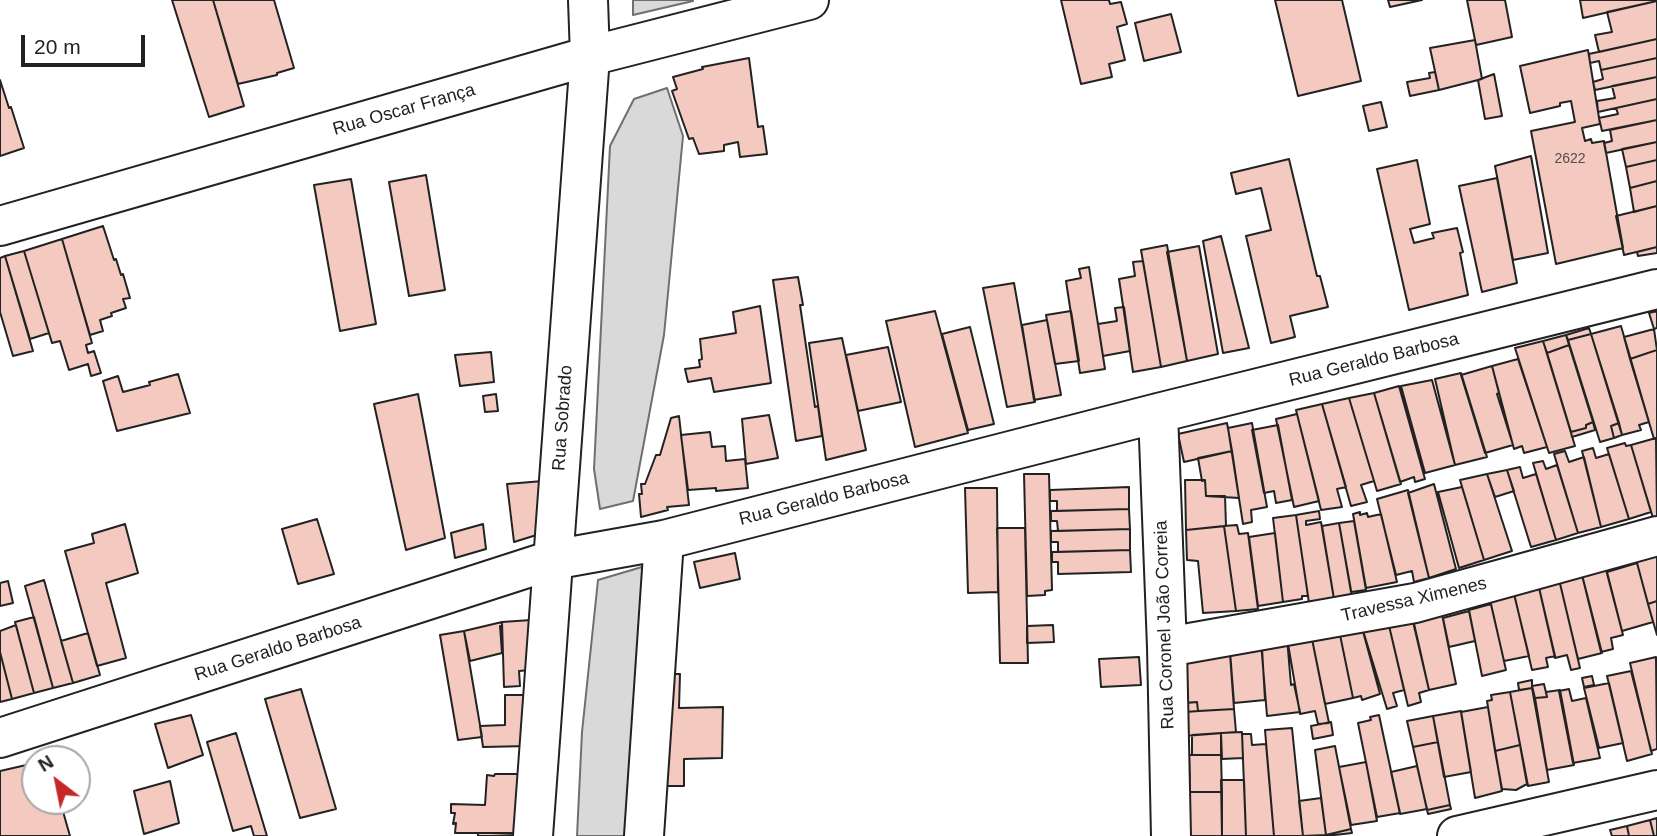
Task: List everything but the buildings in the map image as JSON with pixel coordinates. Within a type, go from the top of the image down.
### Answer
[{"type":"street","name":"Rua Sobrado","points":[[533,836],[590,56],[588,0]]},
{"type":"street","name":"Rua Oscar França","points":[[0,226],[767,5],[809,0]]},
{"type":"street","name":"Rua Geraldo Barbosa","points":[[0,738],[552,561],[664,540],[1657,289]]},
{"type":"street","name":"Rua Coronel João Correia","points":[[1158,413],[1171,836]]},
{"type":"street","name":"Travessa Ximenes","points":[[1167,647],[1415,603],[1657,536]]},
{"type":"street","points":[[644,836],[664,540]]},
{"type":"street","points":[[1457,836],[1657,790]]},
{"type":"shaded area","points":[[633,0],[693,0],[693,1],[633,15]]},
{"type":"shaded area","points":[[667,88],[683,136],[664,335],[633,501],[600,509],[594,469],[610,146],[634,99]]},
{"type":"shaded area","points":[[652,564],[631,836],[577,836],[582,732],[598,580]]}]
